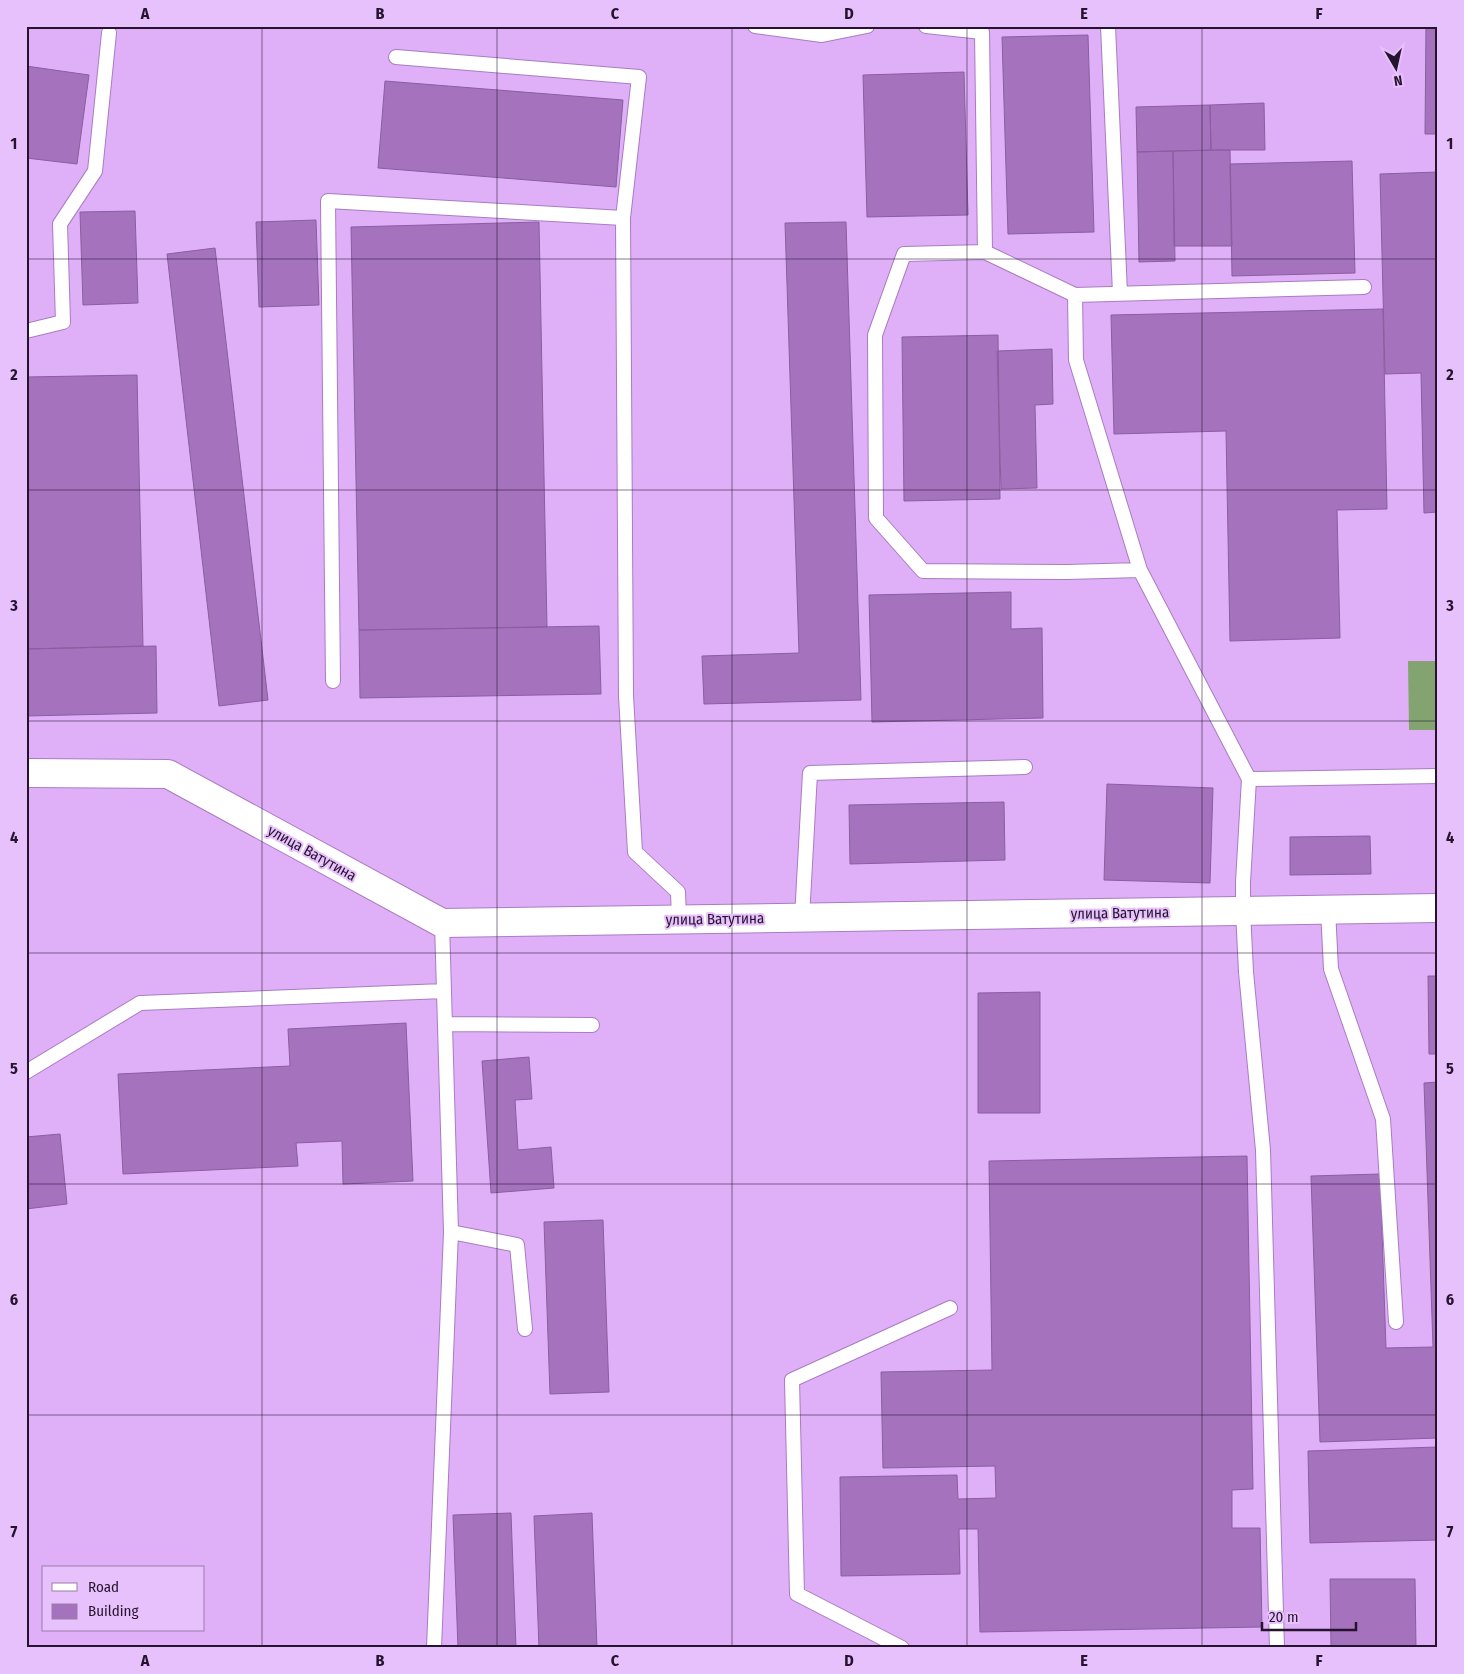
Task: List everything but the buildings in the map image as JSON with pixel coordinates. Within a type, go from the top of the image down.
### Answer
[{"type":"street","name":"улица Ватутина","points":[[28,772],[168,774],[442,923],[1438,908]]},
{"type":"lane","points":[[755,26],[822,35],[867,26]]},
{"type":"lane","points":[[926,26],[982,32],[985,252]]},
{"type":"lane","points":[[1108,26],[1120,293]]},
{"type":"lane","points":[[26,331],[63,322],[60,224],[95,171],[109,33]]},
{"type":"lane","points":[[396,57],[639,77],[623,218],[626,696],[636,852],[678,892],[679,920]]},
{"type":"lane","points":[[333,680],[328,201],[623,218]]},
{"type":"lane","points":[[1140,570],[1067,572],[923,571],[876,518],[875,335],[904,254],[985,252],[1075,295],[1364,287]]},
{"type":"lane","points":[[1075,295],[1076,360],[1140,570],[1249,779],[1243,911],[1246,972],[1263,1150],[1277,1648]]},
{"type":"lane","points":[[802,918],[810,773],[1025,767]]},
{"type":"lane","points":[[1249,779],[1438,776]]},
{"type":"lane","points":[[1328,910],[1331,969],[1383,1119],[1396,1322]]},
{"type":"lane","points":[[434,1648],[451,1232],[442,923]]},
{"type":"lane","points":[[26,1072],[140,1003],[444,991]]},
{"type":"lane","points":[[446,1024],[592,1024]]},
{"type":"lane","points":[[451,1232],[517,1245],[525,1329]]},
{"type":"lane","points":[[902,1648],[797,1594],[792,1380],[950,1308]]},
{"type":"green space","points":[[1408,661],[1438,661],[1438,730],[1409,730]]}]
